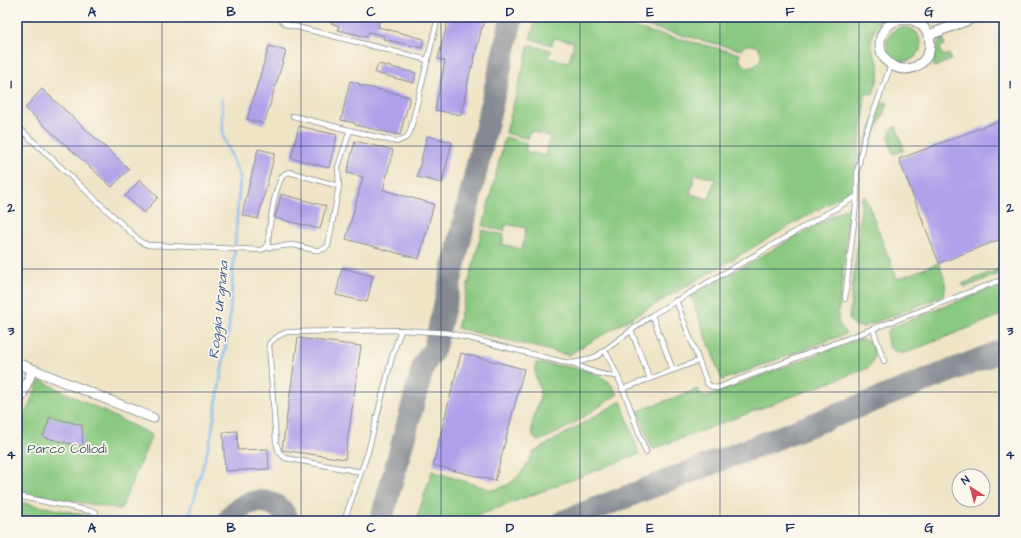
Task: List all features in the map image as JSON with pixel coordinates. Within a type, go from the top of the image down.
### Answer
[{"type":"street","points":[[929,35],[976,17]]},
{"type":"street","points":[[899,18],[915,20],[924,26],[929,35],[929,52],[923,62],[913,68],[907,69],[891,65],[883,56],[881,51],[880,39],[882,34],[889,25],[899,18]]},
{"type":"street","points":[[17,363],[152,418]]},
{"type":"street","points":[[17,406],[33,369]]},
{"type":"lane","points":[[279,17],[285,24],[428,60]]},
{"type":"lane","points":[[293,116],[397,142],[407,137],[410,132],[438,17]]},
{"type":"lane","points":[[845,299],[857,173],[864,138],[891,65]]},
{"type":"lane","points":[[17,126],[141,242],[148,245],[261,250],[265,248],[293,245],[315,251],[324,249],[328,246],[339,186],[338,167],[350,130]]},
{"type":"lane","points":[[265,248],[268,243],[277,189],[284,174],[289,172],[339,186]]},
{"type":"lane","points":[[573,363],[591,359],[605,351],[652,314],[856,196]]},
{"type":"lane","points":[[676,300],[707,383],[710,386],[717,388],[1004,279]]},
{"type":"lane","points":[[652,314],[673,370]]},
{"type":"lane","points":[[873,329],[884,361]]},
{"type":"lane","points":[[344,521],[370,445],[392,357],[401,330]]},
{"type":"lane","points":[[361,472],[286,458],[279,452],[276,442],[269,344],[273,339],[287,332],[401,330],[449,333],[563,362],[573,363],[608,376],[617,376]]},
{"type":"lane","points":[[631,330],[650,378]]},
{"type":"lane","points":[[605,351],[612,363],[646,452]]},
{"type":"lane","points":[[622,389],[698,360]]},
{"type":"lane","points":[[17,496],[96,512]]},
{"type":"green space","points":[[536,17],[591,17],[740,54],[740,61],[746,66],[751,67],[759,62],[761,57],[761,52],[758,48],[752,45],[743,47],[741,50],[610,17],[884,17],[876,29],[871,42],[878,64],[879,76],[873,94],[866,93],[864,95],[864,114],[852,192],[850,194],[848,192],[568,355],[457,328],[482,230],[504,235],[502,244],[522,249],[526,228],[506,224],[504,231],[483,226],[505,137],[527,143],[525,151],[545,156],[550,136],[530,131],[528,139],[506,133],[529,45],[551,50],[549,58],[569,62],[574,42],[554,38],[552,45],[530,39]],"holes":[[[695,174],[715,179],[709,199],[690,194]]]},
{"type":"green space","points":[[923,17],[955,17],[939,22]]},
{"type":"green space","points":[[901,27],[907,27],[911,28],[918,34],[921,44],[920,51],[914,58],[907,61],[901,61],[897,60],[890,54],[887,47],[887,41],[888,37],[894,30]]},
{"type":"green space","points":[[943,38],[945,45],[940,47],[943,56],[949,54],[951,60],[934,67],[933,59],[935,47]]},
{"type":"green space","points":[[883,102],[888,103],[864,158],[867,136]]},
{"type":"green space","points":[[896,126],[904,150],[893,154],[889,135]]},
{"type":"green space","points":[[865,196],[897,279],[939,263],[945,284],[945,292],[943,296],[864,327],[859,327],[852,323],[849,319],[862,197]]},
{"type":"green space","points":[[850,206],[838,316],[838,322],[846,334],[722,380],[691,296]]},
{"type":"green space","points":[[1004,267],[1004,272],[966,287],[962,284]]},
{"type":"green space","points":[[1004,283],[1004,314],[905,353],[898,353],[889,347],[887,334],[889,329],[892,327]]},
{"type":"green space","points":[[857,339],[868,342],[874,349],[874,358],[868,368],[653,449],[651,446],[638,411],[698,389],[701,396],[705,397]]},
{"type":"green space","points":[[536,363],[574,368],[600,376],[612,385],[618,394],[580,420],[549,437],[538,441],[532,432],[533,419],[540,394],[535,372]]},
{"type":"green space","name":"Parco Collodi","points":[[40,380],[152,435],[121,509],[17,492],[17,432]]},
{"type":"green space","points":[[621,401],[639,454],[464,521],[416,521],[432,471],[492,490],[502,487],[518,477],[534,452]]},
{"type":"green space","points":[[17,502],[119,521],[17,521]]},
{"type":"building","points":[[333,17],[380,17],[378,27],[424,39],[422,48],[383,39],[384,36],[369,32],[367,37],[338,30],[339,26],[331,23]]},
{"type":"building","points":[[449,17],[486,17],[482,27],[472,68],[471,67],[461,115],[435,110],[445,61],[438,59]]},
{"type":"building","points":[[269,46],[286,51],[264,124],[247,119]]},
{"type":"building","points":[[378,64],[416,73],[414,83],[375,73]]},
{"type":"building","points":[[350,81],[360,84],[359,85],[410,97],[400,135],[355,125],[355,123],[341,120]]},
{"type":"building","points":[[42,89],[129,169],[112,187],[25,108]]},
{"type":"building","points":[[1004,119],[1004,238],[939,263],[899,159]]},
{"type":"building","points":[[299,126],[337,135],[329,168],[291,158]]},
{"type":"building","points":[[427,136],[452,142],[442,183],[417,177]]},
{"type":"building","points":[[355,141],[393,150],[383,190],[434,204],[419,259],[346,239],[363,177],[347,173]]},
{"type":"building","points":[[258,149],[275,153],[258,219],[242,215]]},
{"type":"building","points":[[140,180],[158,197],[144,213],[125,196]]},
{"type":"building","points":[[281,194],[326,206],[320,229],[275,218]]},
{"type":"building","points":[[342,268],[373,276],[367,302],[336,295]]},
{"type":"building","points":[[298,338],[361,346],[345,459],[282,450]]},
{"type":"building","points":[[461,353],[524,369],[495,481],[433,465]]},
{"type":"building","points":[[50,417],[82,425],[83,447],[43,437]]},
{"type":"building","points":[[237,431],[238,450],[268,449],[269,469],[225,471],[223,432]]},
{"type":"waterway","name":"Roggia Urgnana","points":[[188,521],[211,437],[229,326],[240,177],[223,136],[222,100]]},
{"type":"taxiway","points":[[381,521],[424,364],[434,349],[512,17]]},
{"type":"taxiway","points":[[564,521],[1004,350]]},
{"type":"taxiway","points":[[228,521],[241,507],[250,503],[259,502],[268,502],[276,506],[283,512],[288,521]]}]
